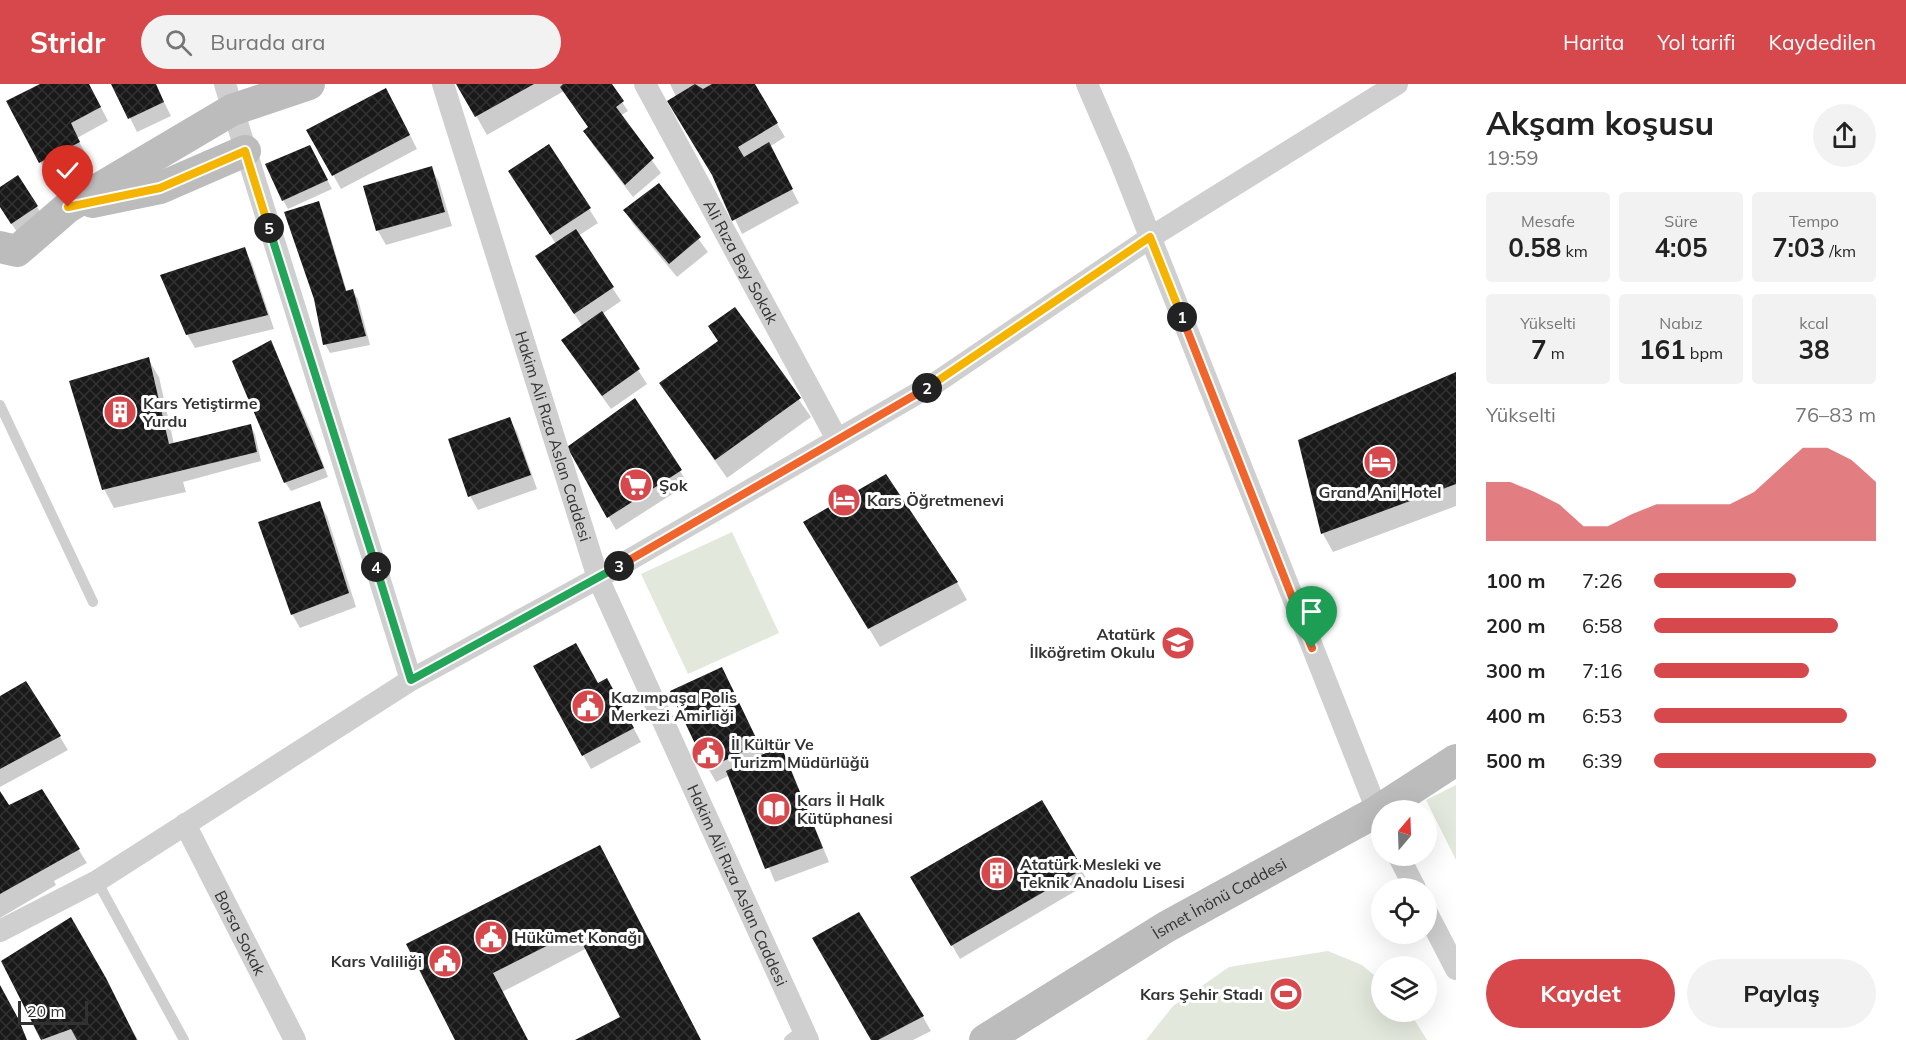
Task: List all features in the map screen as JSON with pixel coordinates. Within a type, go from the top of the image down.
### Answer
[{"type":"main road","points":[[6,252],[229,97],[309,84]]},
{"type":"main road","points":[[68,207],[160,188],[245,151]]},
{"type":"main road","name":"İsmet İnönü Caddesi","points":[[1402,800],[1456,760]]},
{"type":"main road","name":"İsmet İnönü Caddesi","points":[[985,1040],[1166,927],[1371,821]]},
{"type":"street","name":"Hakim Ali Rıza Aslan Caddesi","points":[[443,84],[598,578],[800,1036]]},
{"type":"street","name":"Ali Rıza Bey Sokak","points":[[645,84],[837,439]]},
{"type":"street","points":[[1087,84],[1150,237],[1372,800]]},
{"type":"street","points":[[0,932],[96,881],[411,680],[598,578],[937,382],[1150,237],[1396,84]]},
{"type":"street","points":[[229,97],[411,680]]},
{"type":"street","name":"Borsa Sokak","points":[[185,824],[295,1040]]},
{"type":"street","points":[[1437,932],[1456,969]]},
{"type":"lane","points":[[0,405],[93,602]]},
{"type":"lane","points":[[96,881],[184,1040]]},
{"type":"shaded area","points":[[732,532],[779,633],[688,674],[641,574]]},
{"type":"shaded area","points":[[1456,785],[1456,860],[1437,822],[1437,800],[1426,800]]},
{"type":"shaded area","name":"Kars Şehir Stadı","points":[[1328,951],[1362,965],[1371,973],[1371,1022],[1416,1022],[1427,1040],[1146,1040],[1173,1006],[1229,967]]},
{"type":"building","points":[[40,84],[89,84],[101,107],[71,123],[80,142],[39,163],[6,101]]},
{"type":"building","points":[[111,84],[156,84],[164,102],[128,119]]},
{"type":"building","points":[[456,84],[534,84],[475,117]]},
{"type":"building","points":[[563,84],[612,84],[624,101],[616,107],[654,158],[625,185],[583,131],[588,127],[560,87]]},
{"type":"building","points":[[695,84],[703,89],[712,84],[755,84],[778,123],[738,147],[744,157],[769,142],[793,189],[732,221],[712,175],[667,101]]},
{"type":"building","points":[[386,88],[410,135],[332,176],[306,130]]},
{"type":"building","points":[[549,144],[591,208],[550,235],[508,171]]},
{"type":"building","points":[[310,145],[328,180],[282,201],[265,164]]},
{"type":"building","points":[[432,166],[445,212],[376,231],[363,186]]},
{"type":"building","points":[[18,175],[38,206],[11,224],[0,207],[0,187]]},
{"type":"building","points":[[659,183],[701,237],[669,264],[623,210]]},
{"type":"building","points":[[319,201],[346,291],[353,289],[366,336],[323,345],[314,299],[284,212]]},
{"type":"building","points":[[576,229],[614,287],[574,314],[535,256]]},
{"type":"building","points":[[245,247],[268,315],[186,335],[160,275]]},
{"type":"building","points":[[735,307],[801,398],[715,460],[659,383],[718,341],[708,326]]},
{"type":"building","points":[[602,311],[640,369],[602,396],[561,340]]},
{"type":"building","points":[[271,340],[324,468],[284,483],[232,361]]},
{"type":"building","name":"Kars Yetiştirme Yurdu","points":[[149,357],[169,444],[251,424],[257,452],[102,490],[69,381]]},
{"type":"building","name":"Grand Ani Hotel","points":[[1456,372],[1456,484],[1321,534],[1298,440]]},
{"type":"building","points":[[635,398],[682,470],[607,518],[567,447]]},
{"type":"building","points":[[510,417],[531,475],[468,497],[448,439]]},
{"type":"building","name":"Kars Öğretmenevi","points":[[886,474],[958,582],[868,629],[803,522]]},
{"type":"building","points":[[320,501],[349,593],[291,615],[258,522]]},
{"type":"building","name":"Kazımpaşa Polis Merkezi Amirliği","points":[[576,643],[598,683],[607,678],[634,728],[582,756],[533,666]]},
{"type":"building","points":[[722,667],[759,744],[707,769],[670,691]]},
{"type":"building","points":[[26,681],[61,736],[0,769],[0,696]]},
{"type":"building","name":"Kars İl Halk Kütüphanesi","points":[[781,746],[823,848],[765,869],[726,771]]},
{"type":"building","points":[[42,789],[80,849],[0,894],[0,791],[9,805]]},
{"type":"building","name":"Atatürk Mesleki ve Teknik Anadolu Lisesi","points":[[1042,800],[1083,869],[951,946],[910,877]]},
{"type":"building","name":"Hükümet Konağı","points":[[600,845],[701,1040],[575,1040],[620,1017],[576,931],[493,973],[528,1040],[455,1040],[406,944]]},
{"type":"building","points":[[859,912],[924,1016],[878,1040],[871,1040],[812,938]]},
{"type":"building","points":[[71,917],[106,978],[137,1040],[77,1040],[71,1029],[41,1040],[1,961]]},
{"type":"building","points":[[0,985],[19,1020],[27,1040],[0,1040]]},
{"type":"place","name":"Kars Yetiştirme Yurdu","points":[[120,412]]},
{"type":"place","name":"Grand Ani Hotel","points":[[1380,462]]},
{"type":"place","name":"Şok","points":[[636,485]]},
{"type":"place","name":"Kars Öğretmenevi","points":[[844,500]]},
{"type":"place","name":"Atatürk İlköğretim Okulu","points":[[1178,643]]},
{"type":"place","name":"Kazımpaşa Polis Merkezi Amirliği","points":[[588,706]]},
{"type":"place","name":"İl Kültür Ve Turizm Müdürlüğü","points":[[708,753]]},
{"type":"place","name":"Kars İl Halk Kütüphanesi","points":[[774,809]]},
{"type":"place","name":"Atatürk Mesleki ve Teknik Anadolu Lisesi","points":[[997,873]]},
{"type":"place","name":"Hükümet Konağı","points":[[491,937]]},
{"type":"place","name":"Kars Valiliği","points":[[445,961]]},
{"type":"place","name":"Kars Şehir Stadı","points":[[1286,994]]},
{"type":"route","points":[[68,207],[160,188],[245,151],[411,680],[598,578],[937,382],[1150,237],[1312,648]]}]
